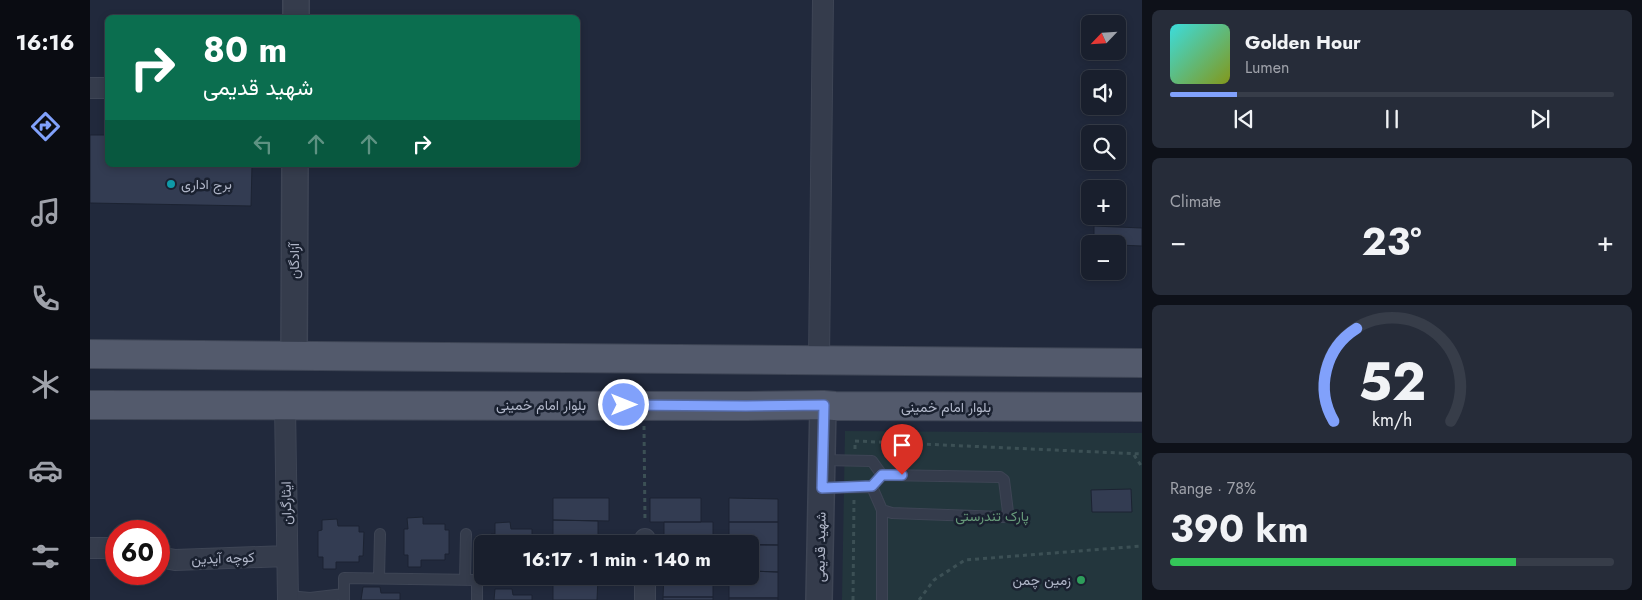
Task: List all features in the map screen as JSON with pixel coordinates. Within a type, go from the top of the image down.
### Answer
[{"type":"main road","points":[[90,354],[1142,363]]},
{"type":"main road","name":"بلوار امام خمینی","points":[[90,405],[824,405],[1142,408]]},
{"type":"street","points":[[296,0],[296,15]]},
{"type":"street","points":[[819,360],[823,0]]},
{"type":"street","points":[[90,88],[105,88]]},
{"type":"street","name":"آزادگان","points":[[294,356],[295,167]]},
{"type":"street","name":"شهید قدیمی","points":[[819,600],[824,405]]},
{"type":"street","name":"ایثارگران","points":[[285,406],[288,598]]},
{"type":"street","points":[[90,548],[105,548]]},
{"type":"street","name":"کوچه آیدین","points":[[170,559],[287,556]]},
{"type":"street","points":[[645,585],[645,600]]},
{"type":"lane","points":[[822,460],[872,461],[882,475]]},
{"type":"lane","points":[[822,488],[872,486],[882,475],[1000,478],[1004,480],[1008,512],[1003,517],[892,513],[882,510]]},
{"type":"lane","points":[[872,486],[882,510],[882,600]]},
{"type":"lane","points":[[379,578],[380,534]]},
{"type":"lane","points":[[465,579],[466,534]]},
{"type":"lane","points":[[288,598],[344,597],[344,578],[379,578],[477,580],[477,600]]},
{"type":"path","points":[[643,405],[645,535]]},
{"type":"path","points":[[855,460],[855,441],[1142,454]]},
{"type":"path","points":[[1134,454],[1142,466]]},
{"type":"path","points":[[853,600],[854,487]]},
{"type":"path","points":[[920,600],[934,580],[965,560],[1142,546]]},
{"type":"green space","name":"پارک تندرستی","points":[[845,431],[1142,433],[1142,600],[842,600]]},
{"type":"building","name":"برج اداری","points":[[90,135],[105,135],[105,167],[252,167],[251,206],[90,203]]},
{"type":"building","points":[[1094,226],[1142,228],[1142,246],[1126,245],[1126,235],[1094,235]]},
{"type":"building","points":[[1131,489],[1132,512],[1092,512],[1091,490]]},
{"type":"building","points":[[553,498],[609,498],[609,521],[553,520]]},
{"type":"building","points":[[650,498],[701,498],[701,522],[650,522]]},
{"type":"building","points":[[729,498],[778,499],[778,522],[729,522]]},
{"type":"building","points":[[423,517],[423,524],[445,524],[445,530],[449,530],[449,554],[445,554],[445,560],[421,560],[421,567],[408,567],[408,555],[404,555],[404,529],[408,529],[407,518]]},
{"type":"building","points":[[337,519],[338,526],[359,526],[359,532],[364,532],[363,556],[359,556],[359,562],[336,562],[336,569],[323,569],[323,557],[318,557],[318,531],[322,530],[322,520]]},
{"type":"building","points":[[553,520],[598,521],[598,535],[553,535]]},
{"type":"building","points":[[510,522],[511,529],[532,529],[532,535],[491,535],[495,534],[495,523]]},
{"type":"building","points":[[664,522],[713,522],[713,535],[664,535]]},
{"type":"building","points":[[729,522],[778,522],[778,545],[759,545],[759,535],[729,535]]},
{"type":"building","points":[[759,545],[778,545],[778,572],[759,571]]},
{"type":"building","points":[[759,571],[778,572],[778,598],[729,598],[729,585],[759,585]]},
{"type":"building","points":[[553,585],[598,585],[597,600],[553,600]]},
{"type":"building","points":[[664,585],[713,585],[713,597],[663,597]]},
{"type":"building","points":[[363,587],[380,587],[381,593],[400,593],[400,600],[361,600]]},
{"type":"building","points":[[495,589],[512,589],[513,595],[532,595],[532,600],[494,600]]},
{"type":"building","points":[[663,597],[713,597],[713,600],[663,600]]},
{"type":"building","points":[[729,598],[778,598],[778,600],[729,600]]},
{"type":"place","name":"برج اداری","points":[[171,184]]},
{"type":"place","name":"زمین چمن","points":[[1081,580]]},
{"type":"route","points":[[624,405],[824,405],[822,488],[872,486],[882,475],[902,475]]}]
